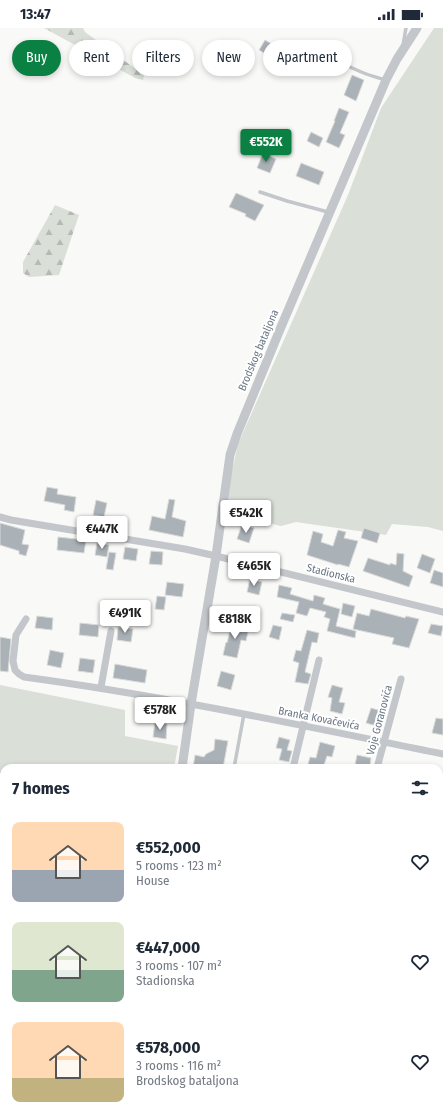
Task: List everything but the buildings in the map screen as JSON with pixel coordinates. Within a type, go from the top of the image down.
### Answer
[{"type":"street","name":"Brodskog bataljona","points":[[183,764],[216,556],[230,455],[237,434],[386,80],[417,28]]},
{"type":"street","name":"Stadionska","points":[[0,516],[11,520],[185,549],[443,612]]},
{"type":"street","points":[[26,619],[16,635],[13,661],[15,670],[24,677],[101,687],[191,704]]},
{"type":"street","points":[[101,687],[111,631]]},
{"type":"street","points":[[293,764],[319,660]]},
{"type":"street","name":"Voje Goranovića","points":[[378,764],[401,678]]},
{"type":"street","name":"Branka Kovačevića","points":[[191,704],[443,754]]},
{"type":"lane","points":[[402,51],[406,28]]},
{"type":"lane","points":[[352,68],[386,80]]},
{"type":"lane","points":[[260,192],[287,201],[330,212]]},
{"type":"lane","points":[[235,764],[244,714]]},
{"type":"green space","points":[[44,28],[83,28],[85,32],[96,40],[69,40],[69,42]]},
{"type":"green space","points":[[434,28],[443,28],[443,531],[428,527],[392,524],[386,535],[296,522],[281,526],[227,513],[231,476],[238,444],[348,195],[381,108]]},
{"type":"green space","points":[[124,60],[132,66],[132,76],[144,76],[143,80],[135,78],[124,72]]},
{"type":"green space","points":[[55,205],[79,215],[59,275],[29,277],[23,273],[23,262]]},
{"type":"green space","points":[[0,685],[125,710],[125,736],[178,746],[175,764],[0,764]]}]
